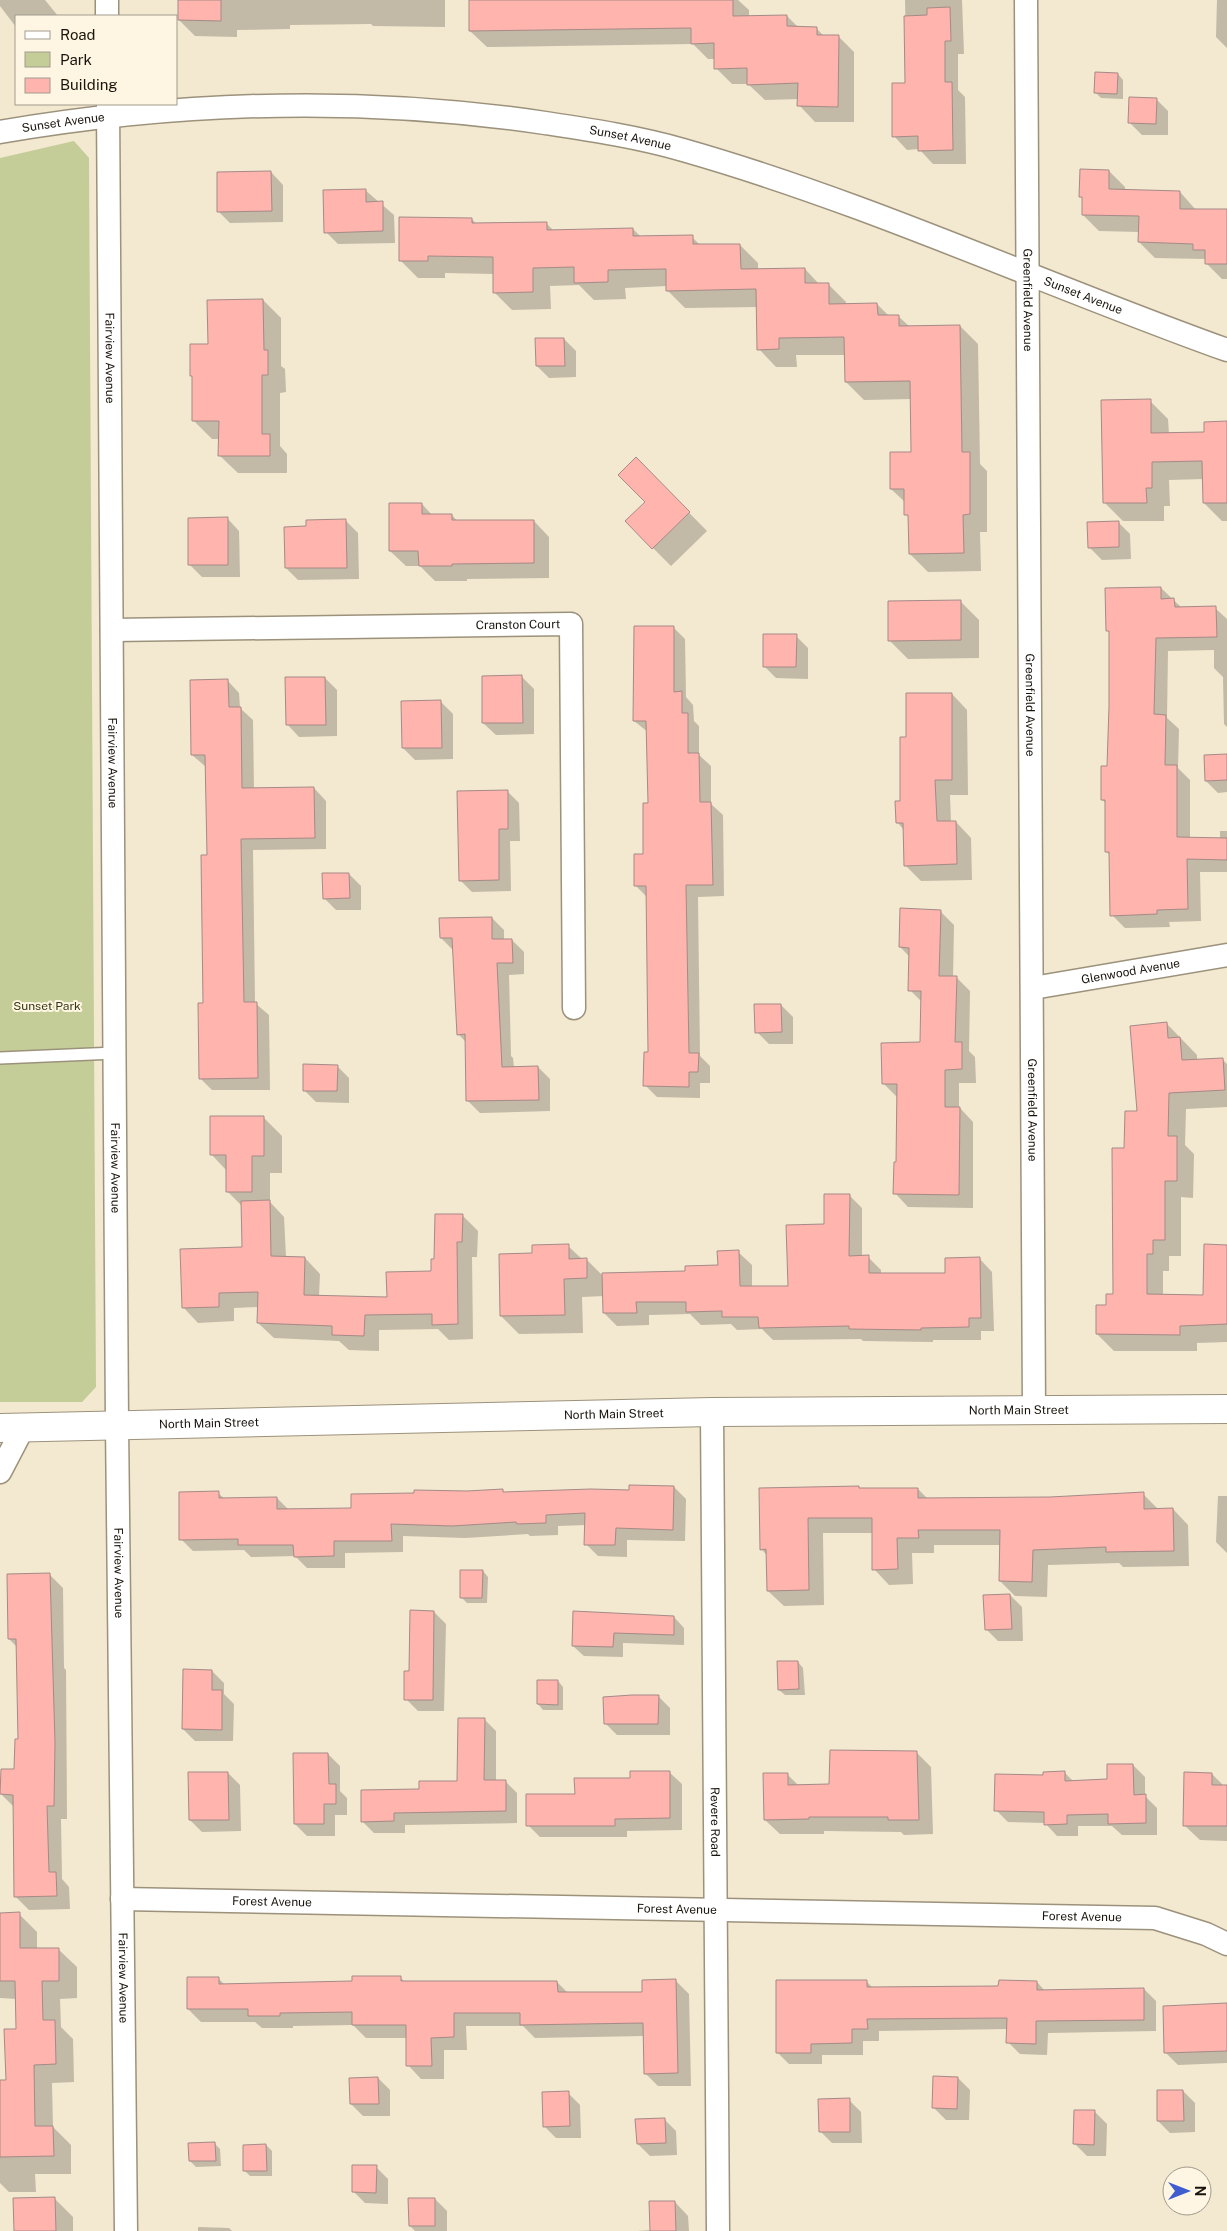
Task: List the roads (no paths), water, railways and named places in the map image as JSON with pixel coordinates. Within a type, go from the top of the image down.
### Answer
[{"type":"street","points":[[107,0],[107,15]]},
{"type":"street","name":"Greenfield Avenue","points":[[1026,0],[1034,1410]]},
{"type":"street","name":"Sunset Avenue","points":[[0,132],[108,110],[268,105],[375,106],[485,114],[607,133],[680,149],[791,183],[1227,350]]},
{"type":"street","name":"Fairview Avenue","points":[[108,110],[117,1424],[126,2231]]},
{"type":"street","name":"Cranston Court","points":[[112,630],[571,624],[574,1008]]},
{"type":"street","name":"Glenwood Avenue","points":[[1033,988],[1227,956]]},
{"type":"street","name":"North Main Street","points":[[11,1428],[117,1424],[712,1412],[1227,1409]]},
{"type":"street","name":"Revere Road","points":[[712,1412],[718,2231]]},
{"type":"street","points":[[0,1472],[11,1428]]},
{"type":"street","name":"Forest Avenue","points":[[122,1899],[1155,1918],[1173,1922],[1227,1944]]},
{"type":"lane","points":[[0,1058],[115,1053]]},
{"type":"park label","name":"Sunset Park","points":[[47,1006]]}]
